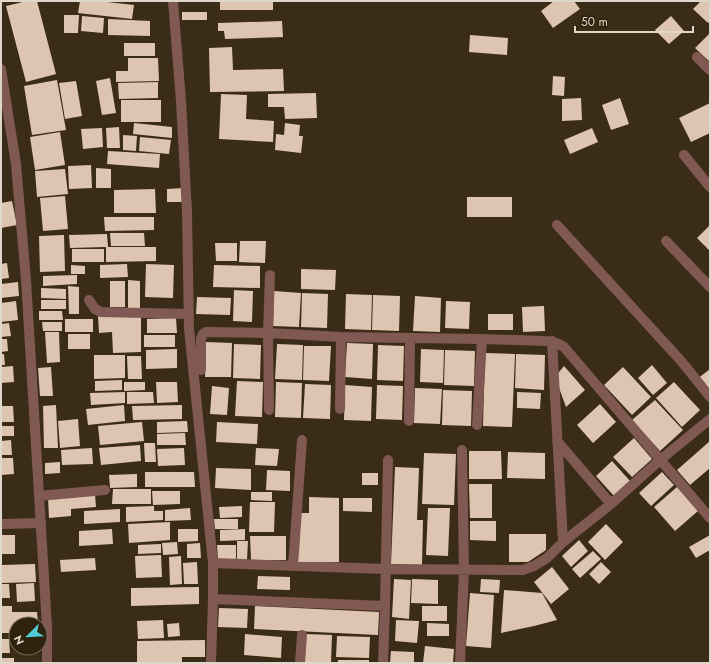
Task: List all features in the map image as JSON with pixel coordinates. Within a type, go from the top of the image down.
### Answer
[{"type":"street","points":[[173,1],[181,101],[187,212],[189,329],[213,563],[211,663]]},
{"type":"street","points":[[697,57],[710,70]]},
{"type":"street","points":[[1,69],[16,164],[26,280],[47,627],[47,663]]},
{"type":"street","points":[[684,155],[710,187]]},
{"type":"street","points":[[557,225],[682,362],[710,397]]},
{"type":"street","points":[[666,241],[710,287]]},
{"type":"street","points":[[269,410],[268,333],[270,276]]},
{"type":"street","points":[[89,300],[95,309],[101,312],[188,314]]},
{"type":"street","points":[[189,329],[202,345]]},
{"type":"street","points":[[201,370],[201,339],[203,334],[206,332],[410,339],[482,339],[558,343],[564,347],[710,518]]},
{"type":"street","points":[[340,409],[341,337]]},
{"type":"street","points":[[409,421],[410,339]]},
{"type":"street","points":[[477,424],[482,339]]},
{"type":"street","points":[[552,342],[563,542]]},
{"type":"street","points":[[213,563],[386,569],[523,570],[534,566],[547,558],[563,542],[611,504],[660,460],[710,419]]},
{"type":"street","points":[[293,566],[302,440]]},
{"type":"street","points":[[557,441],[611,504]]},
{"type":"street","points":[[460,663],[464,570],[462,450]]},
{"type":"street","points":[[383,663],[388,460]]},
{"type":"street","points":[[39,496],[105,490]]},
{"type":"street","points":[[1,524],[40,523]]},
{"type":"street","points":[[213,599],[385,606]]},
{"type":"street","points":[[300,663],[302,635]]},
{"type":"building","points":[[27,1],[37,1],[56,74],[26,82],[6,6]]},
{"type":"building","points":[[80,1],[98,1],[134,5],[132,19],[78,13]]},
{"type":"building","points":[[220,1],[273,1],[273,10],[220,10]]},
{"type":"building","points":[[554,1],[574,1],[580,9],[553,28],[541,11]]},
{"type":"building","points":[[701,1],[710,1],[710,21],[708,23],[693,9]]},
{"type":"building","points":[[182,12],[207,12],[207,20],[182,20]]},
{"type":"building","points":[[64,15],[79,15],[78,33],[64,33]]},
{"type":"building","points":[[82,16],[104,18],[103,33],[81,31]]},
{"type":"building","points":[[671,16],[684,31],[669,44],[655,30]]},
{"type":"building","points":[[108,19],[150,21],[150,36],[108,35]]},
{"type":"building","points":[[282,21],[283,37],[225,39],[224,31],[218,31],[218,23]]},
{"type":"building","points":[[710,33],[710,62],[695,48]]},
{"type":"building","points":[[470,35],[508,38],[507,55],[469,52]]},
{"type":"building","points":[[124,43],[155,43],[155,56],[124,56]]},
{"type":"building","points":[[232,47],[233,70],[283,69],[284,91],[210,92],[209,48]]},
{"type":"building","points":[[128,58],[158,58],[159,81],[116,82],[116,71],[128,71]]},
{"type":"building","points":[[553,76],[565,77],[564,96],[552,95]]},
{"type":"building","points":[[110,78],[116,113],[102,115],[96,81]]},
{"type":"building","points":[[57,80],[66,130],[32,135],[24,86]]},
{"type":"building","points":[[76,81],[82,116],[65,119],[59,83]]},
{"type":"building","points":[[158,82],[158,98],[119,99],[118,83]]},
{"type":"building","points":[[316,93],[317,118],[285,119],[284,107],[268,107],[268,94]]},
{"type":"building","points":[[221,94],[247,95],[246,119],[274,121],[273,142],[219,139]]},
{"type":"building","points":[[581,98],[582,120],[562,121],[562,99]]},
{"type":"building","points":[[620,98],[629,124],[611,130],[602,105]]},
{"type":"building","points":[[121,100],[161,100],[161,122],[121,122]]},
{"type":"building","points":[[710,103],[710,133],[691,142],[679,118]]},
{"type":"building","points":[[134,123],[172,127],[172,138],[133,134]]},
{"type":"building","points":[[285,123],[300,125],[299,136],[303,136],[301,153],[275,150],[276,134],[284,135]]},
{"type":"building","points":[[119,127],[120,148],[107,148],[106,128]]},
{"type":"building","points":[[102,128],[103,147],[83,149],[81,129]]},
{"type":"building","points":[[592,128],[598,142],[570,154],[564,140]]},
{"type":"building","points":[[60,132],[65,165],[35,170],[30,137]]},
{"type":"building","points":[[123,135],[137,136],[136,151],[123,150]]},
{"type":"building","points":[[140,137],[171,140],[169,154],[139,151]]},
{"type":"building","points":[[108,151],[160,154],[159,168],[107,164]]},
{"type":"building","points":[[91,165],[92,188],[69,189],[68,166]]},
{"type":"building","points":[[96,168],[111,169],[111,188],[96,188]]},
{"type":"building","points":[[65,169],[68,194],[37,197],[35,171]]},
{"type":"building","points":[[184,188],[184,202],[167,202],[167,189]]},
{"type":"building","points":[[155,189],[156,213],[114,213],[114,190]]},
{"type":"building","points":[[65,196],[68,229],[43,231],[40,198]]},
{"type":"building","points":[[467,197],[512,197],[512,217],[467,217]]},
{"type":"building","points":[[12,201],[17,225],[1,228],[1,203]]},
{"type":"building","points":[[104,217],[154,217],[154,230],[105,231]]},
{"type":"building","points":[[710,225],[710,251],[697,238]]},
{"type":"building","points":[[110,233],[144,233],[145,246],[111,246]]},
{"type":"building","points":[[107,234],[108,247],[156,247],[156,261],[106,262],[106,247],[70,248],[69,235]]},
{"type":"building","points":[[64,235],[65,271],[40,272],[39,236]]},
{"type":"building","points":[[240,241],[266,241],[265,263],[239,262]]},
{"type":"building","points":[[215,243],[237,243],[237,261],[216,261]]},
{"type":"building","points":[[72,249],[104,249],[104,262],[72,262]]},
{"type":"building","points":[[7,263],[9,278],[1,279],[1,264]]},
{"type":"building","points":[[127,264],[128,277],[100,278],[100,265]]},
{"type":"building","points":[[146,264],[174,265],[173,298],[145,297]]},
{"type":"building","points":[[71,265],[85,266],[85,274],[71,274]]},
{"type":"building","points":[[214,265],[260,266],[260,288],[213,287]]},
{"type":"building","points":[[301,269],[336,270],[335,290],[301,289]]},
{"type":"building","points":[[77,275],[77,284],[43,286],[43,276]]},
{"type":"building","points":[[128,280],[140,281],[140,308],[128,308]]},
{"type":"building","points":[[110,281],[125,281],[125,307],[110,307]]},
{"type":"building","points":[[18,282],[19,296],[1,298],[1,284]]},
{"type":"building","points":[[68,286],[79,287],[79,314],[69,314]]},
{"type":"building","points":[[41,288],[66,289],[66,299],[41,298]]},
{"type":"building","points":[[234,290],[253,291],[252,322],[233,321]]},
{"type":"building","points":[[274,291],[301,293],[299,327],[273,326]]},
{"type":"building","points":[[302,293],[328,294],[327,328],[301,327]]},
{"type":"building","points":[[346,294],[372,295],[371,330],[345,329]]},
{"type":"building","points":[[373,295],[400,296],[399,331],[372,330]]},
{"type":"building","points":[[415,296],[441,298],[440,332],[413,331]]},
{"type":"building","points":[[197,297],[231,298],[230,315],[196,314]]},
{"type":"building","points":[[41,300],[66,300],[66,309],[41,309]]},
{"type":"building","points":[[16,301],[18,320],[1,322],[1,303]]},
{"type":"building","points":[[446,301],[470,302],[469,329],[445,328]]},
{"type":"building","points":[[544,306],[545,331],[523,332],[522,307]]},
{"type":"building","points":[[39,311],[62,311],[63,320],[39,320]]},
{"type":"building","points":[[488,314],[513,314],[513,330],[488,330]]},
{"type":"building","points":[[98,316],[141,316],[141,352],[113,353],[112,332],[99,333]]},
{"type":"building","points":[[176,318],[177,333],[147,333],[147,319]]},
{"type":"building","points":[[65,319],[93,319],[93,332],[65,332]]},
{"type":"building","points":[[42,322],[62,322],[62,331],[43,331]]},
{"type":"building","points":[[9,323],[11,336],[1,337],[1,324]]},
{"type":"building","points":[[45,332],[59,332],[60,362],[47,363]]},
{"type":"building","points":[[68,334],[90,334],[90,349],[68,349]]},
{"type":"building","points":[[144,335],[175,335],[175,347],[144,347]]},
{"type":"building","points":[[1,339],[7,339],[8,351],[1,352]]},
{"type":"building","points":[[206,342],[232,343],[231,377],[205,377]]},
{"type":"building","points":[[347,343],[373,344],[372,379],[345,377]]},
{"type":"building","points":[[234,344],[261,345],[260,379],[233,378]]},
{"type":"building","points":[[277,344],[303,345],[302,380],[275,379]]},
{"type":"building","points":[[378,345],[404,346],[403,381],[377,380]]},
{"type":"building","points":[[304,346],[331,346],[329,381],[303,380]]},
{"type":"building","points":[[177,349],[177,368],[146,369],[146,350]]},
{"type":"building","points":[[421,349],[444,350],[443,383],[420,382]]},
{"type":"building","points":[[445,350],[475,351],[474,386],[444,385]]},
{"type":"building","points":[[485,353],[515,354],[512,427],[483,426]]},
{"type":"building","points":[[1,354],[4,354],[5,365],[1,365]]},
{"type":"building","points":[[516,354],[545,355],[544,390],[515,388]]},
{"type":"building","points":[[94,355],[125,355],[125,378],[94,379]]},
{"type":"building","points":[[127,356],[141,356],[142,379],[128,379]]},
{"type":"building","points":[[652,365],[667,383],[653,395],[638,378]]},
{"type":"building","points":[[13,366],[14,382],[1,383],[1,367]]},
{"type":"building","points":[[564,366],[585,390],[566,407],[555,377]]},
{"type":"building","points":[[51,367],[53,396],[40,396],[38,368]]},
{"type":"building","points":[[623,367],[651,397],[632,415],[604,385]]},
{"type":"building","points":[[710,369],[710,395],[697,379]]},
{"type":"building","points":[[122,380],[122,390],[95,391],[95,381]]},
{"type":"building","points":[[237,381],[263,382],[262,417],[235,416]]},
{"type":"building","points":[[124,382],[145,382],[145,390],[124,391]]},
{"type":"building","points":[[156,382],[177,382],[178,402],[157,403]]},
{"type":"building","points":[[276,382],[302,383],[301,418],[275,417]]},
{"type":"building","points":[[674,382],[700,410],[682,427],[656,398]]},
{"type":"building","points":[[305,384],[331,385],[330,419],[303,418]]},
{"type":"building","points":[[345,385],[372,387],[371,421],[344,420]]},
{"type":"building","points":[[377,385],[403,386],[402,420],[376,419]]},
{"type":"building","points":[[212,386],[229,388],[227,415],[210,414]]},
{"type":"building","points":[[415,388],[442,389],[440,424],[414,423]]},
{"type":"building","points":[[443,390],[472,391],[471,426],[442,425]]},
{"type":"building","points":[[125,392],[125,403],[91,405],[90,393]]},
{"type":"building","points":[[127,392],[153,392],[154,403],[127,404]]},
{"type":"building","points":[[517,392],[541,393],[540,409],[517,408]]},
{"type":"building","points":[[655,400],[683,430],[660,451],[632,420]]},
{"type":"building","points":[[600,404],[616,422],[593,443],[577,425]]},
{"type":"building","points":[[56,405],[58,448],[44,448],[43,406]]},
{"type":"building","points":[[124,405],[125,421],[88,425],[86,409]]},
{"type":"building","points":[[182,405],[182,419],[133,420],[132,406]]},
{"type":"building","points":[[1,406],[13,406],[14,422],[1,422]]},
{"type":"building","points":[[78,419],[80,446],[60,448],[58,421]]},
{"type":"building","points":[[187,421],[188,432],[157,433],[157,422]]},
{"type":"building","points":[[142,422],[144,441],[100,445],[98,426]]},
{"type":"building","points":[[217,422],[258,424],[257,444],[216,442]]},
{"type":"building","points":[[1,426],[14,426],[14,436],[1,436]]},
{"type":"building","points":[[185,433],[186,445],[157,445],[157,434]]},
{"type":"building","points":[[634,438],[652,459],[632,477],[613,457]]},
{"type":"building","points":[[11,440],[12,455],[1,455],[1,441]]},
{"type":"building","points":[[710,441],[710,468],[690,485],[677,470]]},
{"type":"building","points":[[144,443],[155,443],[156,462],[145,462]]},
{"type":"building","points":[[140,445],[141,461],[101,465],[99,448]]},
{"type":"building","points":[[92,448],[93,464],[62,465],[61,450]]},
{"type":"building","points":[[184,448],[185,465],[158,466],[157,449]]},
{"type":"building","points":[[256,448],[279,449],[277,466],[255,465]]},
{"type":"building","points":[[469,451],[501,451],[502,479],[469,479]]},
{"type":"building","points":[[508,452],[545,453],[545,479],[507,478]]},
{"type":"building","points":[[424,453],[456,454],[454,505],[422,504]]},
{"type":"building","points":[[1,458],[13,458],[14,474],[1,475]]},
{"type":"building","points":[[612,461],[630,481],[614,496],[596,476]]},
{"type":"building","points":[[60,462],[60,473],[45,474],[45,463]]},
{"type":"building","points":[[395,467],[419,468],[417,520],[423,520],[422,565],[391,564]]},
{"type":"building","points":[[216,468],[251,469],[251,490],[215,488]]},
{"type":"building","points":[[267,470],[290,471],[290,491],[266,490]]},
{"type":"building","points":[[145,472],[194,472],[195,487],[145,487]]},
{"type":"building","points":[[662,472],[674,485],[651,506],[639,493]]},
{"type":"building","points":[[362,473],[378,473],[378,485],[362,485]]},
{"type":"building","points":[[137,474],[137,487],[110,488],[109,475]]},
{"type":"building","points":[[469,484],[492,484],[492,518],[470,518]]},
{"type":"building","points":[[677,487],[698,511],[675,531],[654,507]]},
{"type":"building","points":[[113,489],[151,489],[151,504],[112,504]]},
{"type":"building","points":[[152,491],[180,491],[180,504],[153,505]]},
{"type":"building","points":[[251,492],[272,492],[272,501],[251,500]]},
{"type":"building","points":[[95,494],[96,507],[71,509],[71,516],[49,518],[48,498]]},
{"type":"building","points":[[309,497],[339,498],[339,562],[298,562],[298,513],[309,513]]},
{"type":"building","points":[[343,498],[372,498],[372,512],[343,511]]},
{"type":"building","points":[[250,502],[275,502],[274,532],[249,532]]},
{"type":"building","points":[[154,506],[154,511],[163,511],[163,520],[126,522],[126,507]]},
{"type":"building","points":[[242,506],[242,517],[220,518],[219,507]]},
{"type":"building","points":[[190,508],[191,520],[165,521],[165,510]]},
{"type":"building","points":[[428,508],[450,508],[448,556],[426,555]]},
{"type":"building","points":[[120,509],[120,522],[84,524],[84,511]]},
{"type":"building","points":[[214,519],[238,519],[238,529],[215,529]]},
{"type":"building","points":[[470,521],[496,521],[496,541],[470,540]]},
{"type":"building","points":[[170,522],[170,540],[129,543],[128,524]]},
{"type":"building","points":[[606,524],[623,542],[605,560],[588,542]]},
{"type":"building","points":[[112,529],[113,544],[79,546],[79,531]]},
{"type":"building","points":[[178,529],[198,529],[198,541],[178,542]]},
{"type":"building","points":[[245,529],[245,540],[220,541],[220,530]]},
{"type":"building","points":[[509,534],[546,534],[546,550],[528,562],[509,562]]},
{"type":"building","points":[[1,535],[15,535],[15,554],[1,554]]},
{"type":"building","points":[[710,535],[710,550],[696,558],[689,547]]},
{"type":"building","points":[[250,536],[286,536],[286,560],[251,560]]},
{"type":"building","points":[[579,540],[588,551],[571,567],[562,556]]},
{"type":"building","points":[[237,541],[248,541],[247,560],[237,560]]},
{"type":"building","points":[[177,542],[178,554],[163,555],[162,543]]},
{"type":"building","points":[[200,543],[201,558],[187,558],[187,544]]},
{"type":"building","points":[[161,544],[161,553],[138,554],[138,545]]},
{"type":"building","points":[[217,545],[236,545],[236,560],[218,560]]},
{"type":"building","points":[[593,551],[601,559],[580,578],[572,569]]},
{"type":"building","points":[[161,555],[162,577],[136,578],[135,556]]},
{"type":"building","points":[[181,556],[182,584],[170,585],[169,557]]},
{"type":"building","points":[[95,558],[96,570],[61,572],[60,560]]},
{"type":"building","points":[[197,562],[198,584],[184,584],[183,563]]},
{"type":"building","points":[[601,562],[611,572],[599,584],[589,574]]},
{"type":"building","points":[[35,564],[36,582],[1,583],[1,565]]},
{"type":"building","points":[[552,567],[569,589],[551,604],[534,582]]},
{"type":"building","points":[[258,576],[290,577],[290,590],[257,589]]},
{"type":"building","points":[[394,579],[411,580],[409,619],[392,617]]},
{"type":"building","points":[[412,579],[438,580],[438,604],[411,603]]},
{"type":"building","points":[[481,579],[500,580],[499,593],[480,592]]},
{"type":"building","points":[[34,583],[35,601],[17,602],[16,584]]},
{"type":"building","points":[[1,584],[9,584],[10,598],[1,598]]},
{"type":"building","points":[[199,587],[199,604],[131,606],[131,588]]},
{"type":"building","points":[[504,590],[542,593],[557,620],[501,633]]},
{"type":"building","points":[[470,593],[494,595],[491,648],[466,646]]},
{"type":"building","points":[[1,606],[12,606],[12,612],[37,612],[37,616],[8,616],[8,633],[1,633]]},
{"type":"building","points":[[255,606],[379,612],[378,635],[254,629]]},
{"type":"building","points":[[422,606],[447,606],[447,621],[422,621]]},
{"type":"building","points":[[219,608],[248,609],[247,628],[218,627]]},
{"type":"building","points":[[163,620],[164,638],[138,639],[137,621]]},
{"type":"building","points":[[396,620],[419,621],[417,643],[395,641]]},
{"type":"building","points":[[179,623],[180,636],[168,637],[167,624]]},
{"type":"building","points":[[427,623],[449,624],[449,636],[427,636]]},
{"type":"building","points":[[245,634],[282,637],[281,658],[244,655]]},
{"type":"building","points":[[305,634],[332,635],[331,663],[304,663]]},
{"type":"building","points":[[337,636],[370,637],[369,658],[336,657]]},
{"type":"building","points":[[1,639],[8,639],[8,653],[1,653]]},
{"type":"building","points":[[205,640],[205,657],[182,657],[182,663],[137,663],[137,641]]},
{"type":"building","points":[[425,646],[454,649],[453,663],[423,663]]},
{"type":"building","points":[[391,651],[414,652],[414,663],[390,663]]},
{"type":"building","points":[[1,658],[14,658],[14,663],[1,663]]},
{"type":"building","points":[[338,660],[369,660],[369,663],[338,663]]}]
